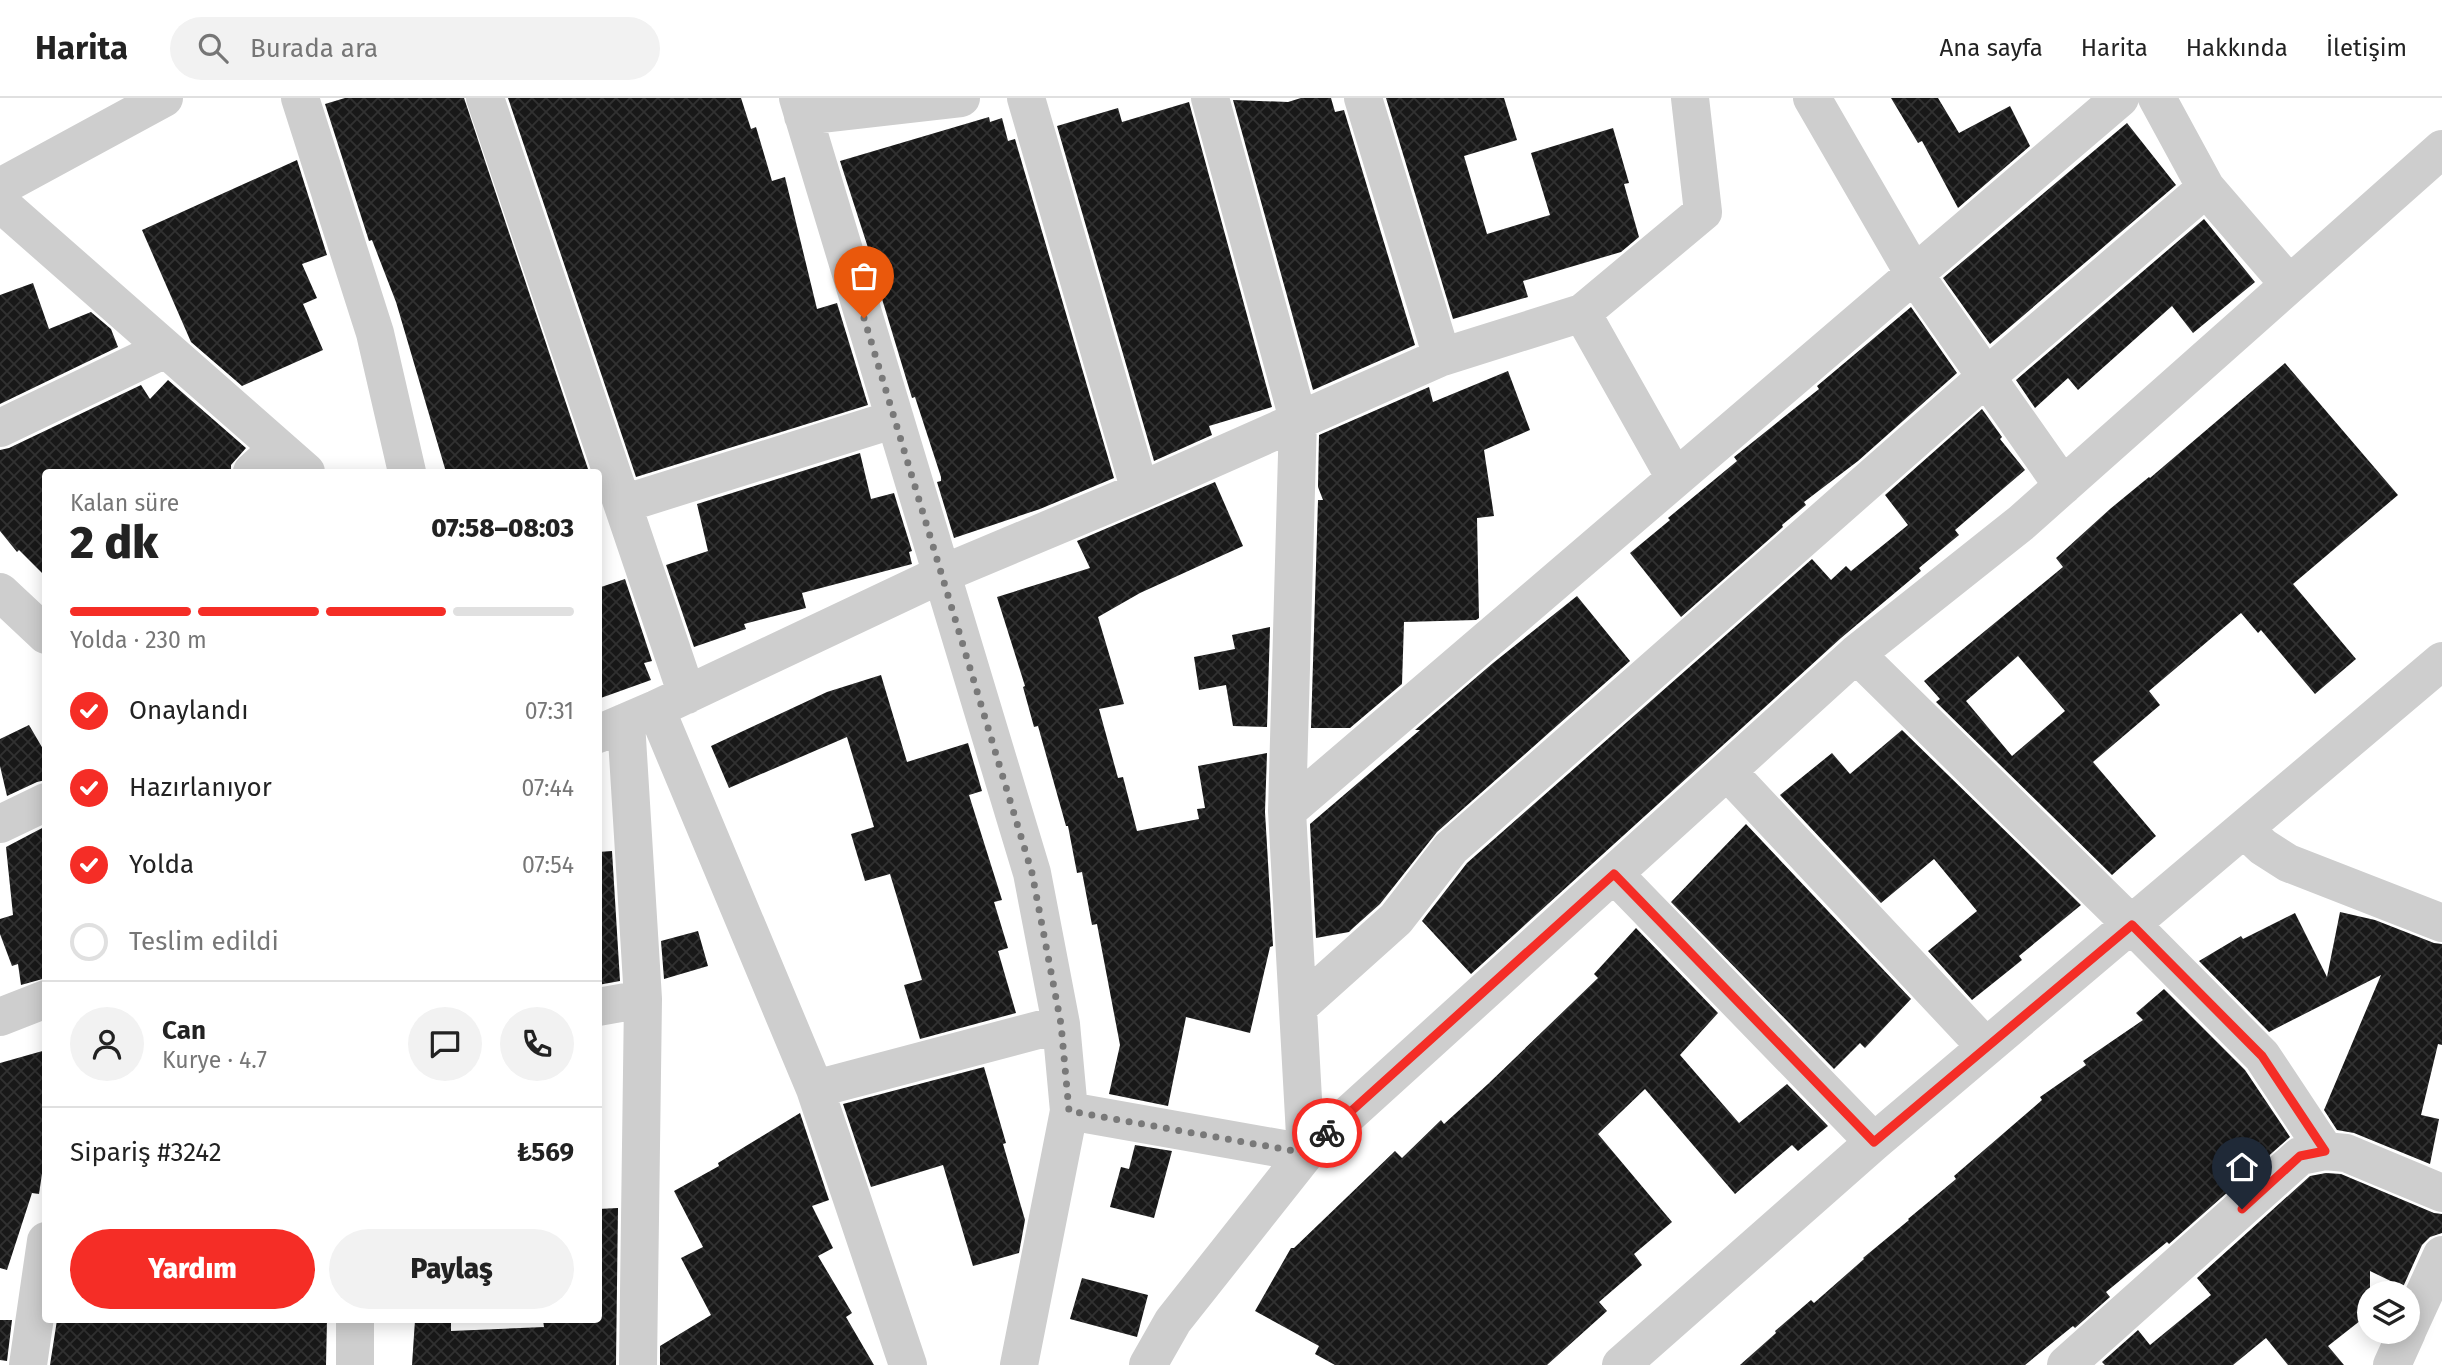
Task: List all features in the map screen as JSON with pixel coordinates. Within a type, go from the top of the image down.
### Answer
[{"type":"street","points":[[0,187],[164,98]]},
{"type":"street","points":[[300,98],[375,333],[406,469]]},
{"type":"street","points":[[485,98],[623,504],[642,715],[643,999],[638,1365]]},
{"type":"street","points":[[961,98],[800,107],[1032,873],[1061,1024],[1069,1111],[1019,1365]]},
{"type":"street","points":[[1026,98],[1140,491]]},
{"type":"street","points":[[1210,98],[1298,419],[1287,811],[1306,1153]]},
{"type":"street","points":[[1363,98],[1442,357]]},
{"type":"street","points":[[642,715],[942,574],[1140,491],[1442,357],[1583,313],[1703,212],[1690,98]]},
{"type":"street","points":[[1812,98],[1914,274],[2063,486]]},
{"type":"street","points":[[1287,811],[2120,98]]},
{"type":"street","points":[[2157,98],[2206,188],[2289,284]]},
{"type":"street","points":[[1148,1365],[1173,1321],[1306,1153],[1856,654],[2021,523],[2442,149]]},
{"type":"street","points":[[1298,1007],[1396,919],[1451,848],[1986,377],[2206,188]]},
{"type":"street","points":[[0,203],[165,349],[278,464]]},
{"type":"street","points":[[1583,313],[1675,478]]},
{"type":"street","points":[[0,428],[165,349]]},
{"type":"street","points":[[623,504],[895,419]]},
{"type":"street","points":[[0,592],[42,631]]},
{"type":"street","points":[[1856,654],[2262,1056],[2325,1151]]},
{"type":"street","points":[[1621,1365],[1874,1142],[2442,661]]},
{"type":"street","points":[[642,715],[815,1089],[908,1365]]},
{"type":"street","points":[[1727,771],[1986,1047]]},
{"type":"street","points":[[0,824],[42,804]]},
{"type":"street","points":[[2244,829],[2263,847],[2288,863],[2442,923]]},
{"type":"street","points":[[1614,874],[1874,1142]]},
{"type":"street","points":[[602,1006],[643,999]]},
{"type":"street","points":[[0,1017],[42,1001]]},
{"type":"street","points":[[815,1089],[1061,1024]]},
{"type":"street","points":[[1069,1111],[1306,1153]]},
{"type":"street","points":[[2066,1365],[2300,1156],[2325,1151],[2346,1153],[2442,1193]]},
{"type":"street","points":[[2420,1303],[2442,1255]]},
{"type":"street","points":[[28,1365],[42,1269]]},
{"type":"street","points":[[355,1323],[355,1365]]},
{"type":"street","points":[[2392,1365],[2401,1344]]},
{"type":"building","points":[[345,98],[464,98],[588,469],[445,469],[396,302],[372,240],[369,241],[325,104]]},
{"type":"building","points":[[508,98],[741,98],[751,129],[756,127],[772,181],[785,177],[817,309],[837,303],[868,405],[636,477]]},
{"type":"building","points":[[1301,98],[1331,98],[1335,112],[1344,110],[1415,345],[1313,390],[1233,100],[1288,102]]},
{"type":"building","points":[[1386,98],[1504,98],[1517,140],[1464,156],[1487,234],[1550,215],[1531,153],[1613,128],[1629,183],[1624,184],[1639,237],[1621,252],[1523,281],[1528,297],[1453,319]]},
{"type":"building","points":[[1891,98],[1938,98],[1959,133],[2010,106],[2030,146],[1958,208],[1922,141],[1918,143]]},
{"type":"building","points":[[1189,102],[1272,407],[1209,426],[1212,435],[1154,461],[1057,126],[1118,108],[1122,122]]},
{"type":"building","points":[[989,117],[990,122],[1002,118],[1008,141],[1015,139],[1114,478],[1040,509],[954,538],[937,482],[941,481],[941,477],[915,397],[912,398],[879,289],[881,288],[840,161]]},
{"type":"building","points":[[2127,123],[2176,185],[1990,344],[1943,278]]},
{"type":"building","points":[[297,160],[327,255],[302,264],[317,298],[303,304],[323,350],[242,386],[191,342],[142,230]]},
{"type":"building","points":[[2204,219],[2255,282],[2193,333],[2172,306],[2078,390],[2068,378],[2035,408],[2016,380]]},
{"type":"building","points":[[33,283],[49,329],[91,312],[111,329],[118,347],[0,404],[0,295]]},
{"type":"building","points":[[1911,307],[1957,373],[1858,461],[1804,502],[1806,505],[1782,525],[1783,527],[1681,617],[1630,553],[1737,461],[1734,457],[1819,389],[1817,386]]},
{"type":"building","points":[[2285,363],[2398,495],[2293,584],[2356,659],[2315,694],[2261,630],[2258,633],[2241,613],[2149,691],[2160,705],[2093,762],[2156,836],[2112,875],[1936,702],[1940,699],[1924,681],[2063,567],[2056,558],[2110,509]],"holes":[[[2018,656],[2065,711],[2012,756],[1966,701]]]},
{"type":"building","points":[[1508,371],[1530,430],[1484,450],[1494,516],[1477,518],[1479,618],[1404,622],[1402,684],[1350,728],[1311,728],[1318,500],[1323,500],[1318,487],[1319,435],[1429,387],[1433,402]]},
{"type":"building","points":[[168,380],[246,448],[231,465],[231,469],[42,469],[42,573],[19,550],[17,552],[0,531],[0,450],[141,385],[150,399]]},
{"type":"building","points":[[1982,409],[2002,437],[2000,439],[2025,470],[1955,530],[1959,535],[1919,568],[1921,571],[1841,638],[1471,974],[1422,921],[1467,863],[1812,559],[1831,580],[1846,566],[1851,571],[1908,525],[1885,495]]},
{"type":"building","points":[[860,453],[871,499],[894,493],[912,551],[909,552],[912,564],[802,593],[806,608],[744,624],[746,629],[694,647],[666,565],[708,551],[697,504]]},
{"type":"building","points":[[1215,482],[1243,546],[1140,593],[1098,617],[1124,704],[1099,709],[1118,778],[1123,777],[1137,831],[1199,819],[1197,809],[1205,808],[1198,766],[1267,753],[1265,812],[1273,946],[1270,947],[1250,1033],[1186,1017],[1168,1106],[1109,1094],[1120,1045],[1097,924],[1092,925],[1082,872],[1077,873],[1068,826],[1038,726],[1034,727],[1023,687],[1025,686],[997,597],[1090,568],[1077,541]]},
{"type":"building","points":[[625,579],[652,661],[644,663],[651,680],[602,698],[602,587]]},
{"type":"building","points":[[1577,596],[1630,661],[1437,832],[1380,904],[1349,932],[1316,938],[1310,824],[1493,663]]},
{"type":"building","points":[[1270,627],[1267,727],[1233,726],[1226,685],[1199,690],[1194,657],[1235,649],[1232,635]]},
{"type":"building","points":[[881,675],[907,762],[968,743],[982,791],[969,795],[1002,900],[994,902],[1008,948],[998,951],[1016,1013],[920,1039],[904,985],[922,980],[890,874],[865,881],[851,834],[874,827],[847,737],[729,788],[711,746],[827,692]]},
{"type":"building","points":[[29,725],[42,747],[42,781],[7,796],[0,766],[0,739]]},
{"type":"building","points":[[1902,730],[2081,905],[2019,956],[2022,960],[1972,1000],[1928,951],[1977,911],[1934,859],[1881,903],[1780,795],[1832,753],[1850,774]]},
{"type":"building","points":[[1746,824],[1911,999],[1865,1048],[1860,1043],[1834,1069],[1671,902]]},
{"type":"building","points":[[42,828],[42,979],[21,985],[18,964],[12,966],[0,934],[0,919],[13,915],[6,847]]},
{"type":"building","points":[[612,851],[620,981],[602,984],[602,852]]},
{"type":"building","points":[[2340,912],[2375,920],[2442,944],[2442,1045],[2438,1044],[2421,1115],[2439,1119],[2430,1164],[2354,1133],[2337,1130],[2324,1110],[2381,975],[2269,1032],[2199,961],[2241,936],[2243,939],[2295,913],[2327,977]]},
{"type":"building","points":[[1636,928],[1718,1013],[1680,1055],[1739,1123],[1787,1084],[1828,1126],[1798,1151],[1792,1145],[1735,1194],[1645,1089],[1598,1134],[1672,1222],[1634,1254],[1642,1265],[1599,1302],[1607,1311],[1547,1365],[1335,1365],[1315,1354],[1319,1346],[1255,1311],[1291,1248],[1395,1151],[1402,1158],[1441,1120],[1444,1124],[1488,1084],[1598,978],[1594,974]]},
{"type":"building","points":[[698,931],[708,966],[664,979],[661,941]]},
{"type":"building","points":[[2164,989],[2245,1070],[2290,1137],[2169,1244],[2167,1242],[2106,1292],[2110,1297],[2075,1328],[2073,1326],[2025,1365],[1740,1365],[1811,1300],[1814,1303],[1956,1179],[1954,1176],[2042,1100],[2040,1097],[2086,1065],[2083,1061],[2143,1020],[2136,1013]]},
{"type":"building","points":[[42,1051],[42,1174],[39,1194],[32,1193],[7,1270],[0,1268],[0,1063]]},
{"type":"building","points":[[984,1067],[1025,1220],[1019,1253],[973,1266],[943,1165],[871,1187],[843,1104]]},
{"type":"building","points":[[800,1113],[829,1200],[812,1206],[833,1248],[818,1256],[852,1313],[846,1317],[874,1365],[660,1365],[660,1346],[711,1315],[681,1258],[703,1247],[674,1191],[719,1166],[718,1163]]},
{"type":"building","points":[[1135,1145],[1172,1151],[1154,1218],[1110,1207],[1121,1167],[1129,1169]]},
{"type":"building","points":[[2341,1174],[2442,1214],[2442,1233],[2430,1237],[2422,1245],[2406,1281],[2391,1281],[2370,1271],[2370,1281],[2357,1281],[2357,1323],[2328,1346],[2344,1365],[2288,1365],[2266,1338],[2233,1365],[2105,1365],[2102,1362],[2138,1330],[2150,1345],[2211,1295],[2197,1278],[2310,1176]]},
{"type":"building","points":[[618,1208],[616,1365],[412,1365],[415,1323],[451,1323],[451,1331],[544,1327],[543,1323],[602,1323],[602,1209]]},
{"type":"building","points":[[1082,1278],[1148,1295],[1137,1337],[1070,1319]]},
{"type":"building","points":[[0,1320],[12,1320],[7,1361],[0,1360]]},
{"type":"building","points":[[57,1323],[327,1323],[326,1365],[50,1365]]},
{"type":"way so far","points":[[864,318],[1032,873],[1061,1024],[1069,1111],[1306,1153],[1327,1133]]},
{"type":"route","points":[[1327,1133],[1614,874],[1874,1142],[2132,925],[2262,1056],[2325,1151],[2300,1156],[2242,1209]]}]
